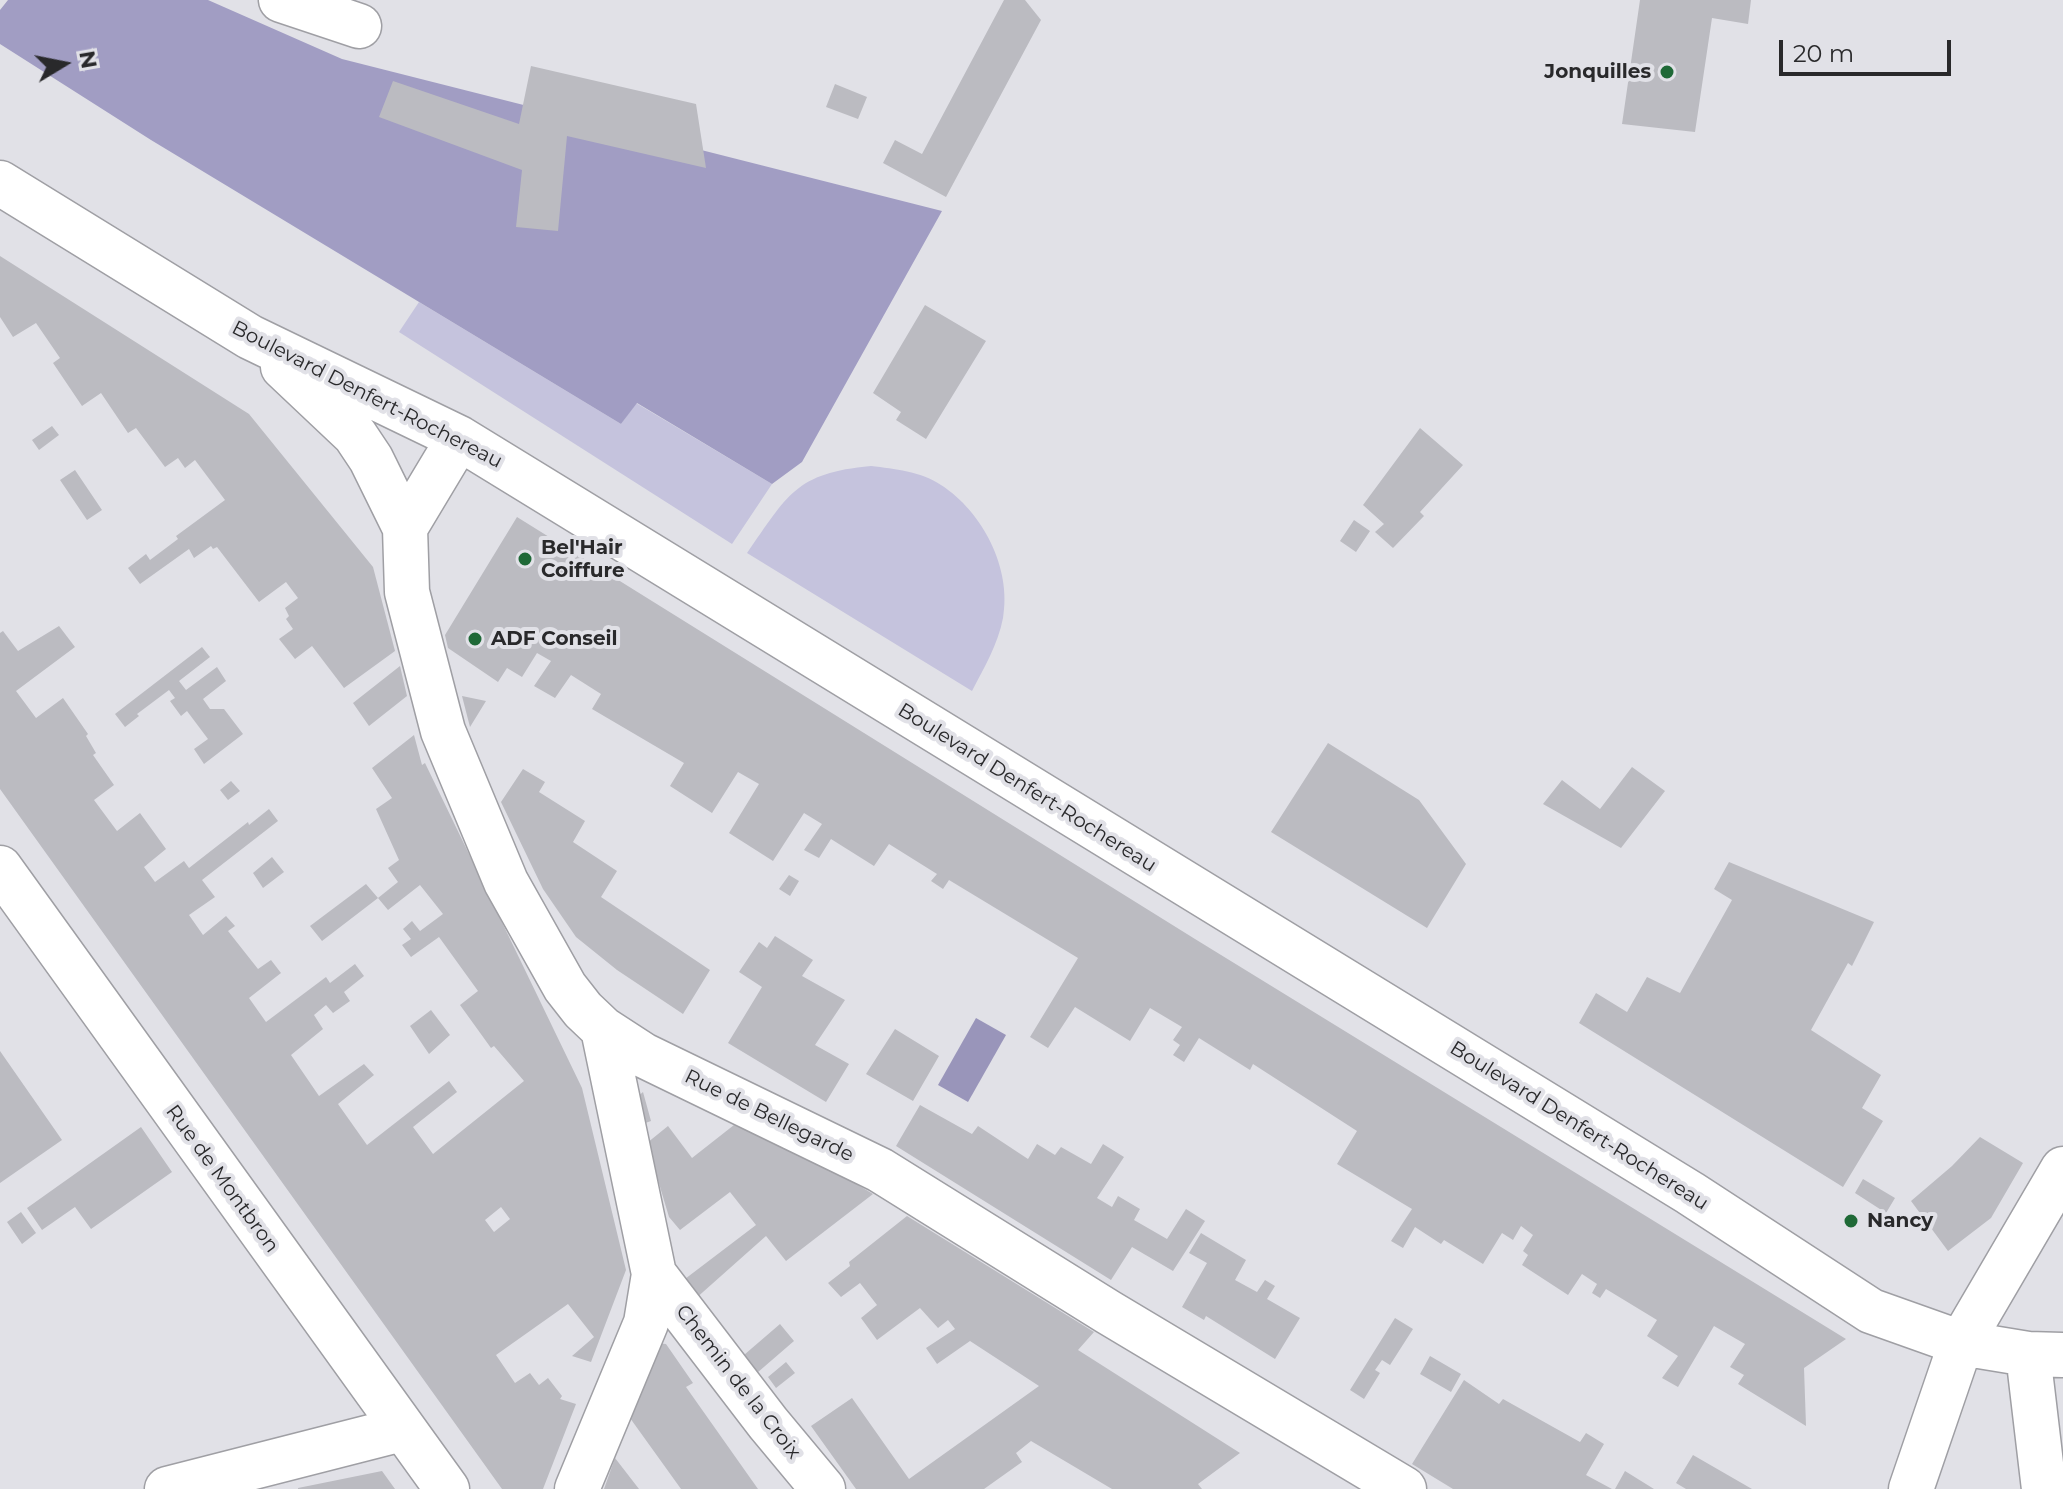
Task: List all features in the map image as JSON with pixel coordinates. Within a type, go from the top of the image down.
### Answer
[{"type":"street","points":[[281,0],[359,26]]},
{"type":"street","name":"Boulevard Denfert-Rochereau","points":[[0,183],[250,337],[459,438],[1690,1193],[1871,1311],[1961,1343],[2046,1354]]},
{"type":"street","name":"Rue de Bellegarde","points":[[250,337],[355,435],[371,459],[405,528],[407,592],[443,731],[506,882],[565,987],[583,1010],[603,1029],[643,1055],[880,1170],[1108,1312],[1404,1489]]},
{"type":"street","points":[[405,528],[459,438]]},
{"type":"street","name":"Rue de Montbron","points":[[0,868],[447,1489]]},
{"type":"street","points":[[577,1489],[646,1323],[654,1274],[603,1029]]},
{"type":"street","points":[[1911,1489],[1961,1343],[2063,1169]]},
{"type":"street","name":"Chemin de la Croix","points":[[654,1274],[768,1423],[823,1489]]},
{"type":"street","points":[[2044,1489],[2046,1354]]},
{"type":"street","points":[[167,1489],[402,1429]]},
{"type":"shaded area","points":[[8,0],[208,0],[342,59],[942,211],[802,462],[772,484],[637,403],[621,424],[151,140],[0,44],[0,10]]},
{"type":"shaded area","points":[[419,302],[621,424],[636,403],[772,484],[732,544],[399,332]]},
{"type":"shaded area","points":[[871,466],[916,474],[941,485],[970,510],[991,543],[1003,580],[1003,618],[994,646],[972,691],[747,553],[796,490],[825,474]]},
{"type":"shaded area","points":[[976,1018],[1006,1035],[968,1102],[938,1085]]},
{"type":"building","points":[[1004,0],[1025,0],[1041,20],[946,197],[883,163],[895,140],[922,154]]},
{"type":"building","name":"Jonquilles","points":[[1640,0],[1751,0],[1748,24],[1712,18],[1695,132],[1622,124]]},
{"type":"building","points":[[531,66],[696,104],[706,168],[567,136],[558,231],[516,227],[522,170],[379,117],[393,81],[519,124]]},
{"type":"building","points":[[835,84],[867,97],[858,119],[826,107]]},
{"type":"building","points":[[0,256],[249,414],[373,567],[395,651],[344,688],[312,646],[295,659],[279,639],[293,629],[286,619],[289,616],[285,608],[298,598],[286,582],[259,602],[217,547],[213,549],[211,546],[194,558],[189,549],[140,584],[128,568],[146,554],[150,560],[178,539],[176,536],[225,500],[195,460],[185,468],[178,458],[165,467],[136,428],[128,433],[101,393],[82,406],[53,363],[60,358],[36,323],[13,337],[0,317]]},
{"type":"building","points":[[925,305],[986,341],[926,439],[896,420],[901,412],[873,393]]},
{"type":"building","points":[[52,426],[59,435],[39,450],[32,440]]},
{"type":"building","points":[[1420,428],[1463,465],[1420,512],[1424,516],[1393,548],[1375,532],[1384,524],[1363,505]]},
{"type":"building","points":[[75,470],[102,510],[87,520],[60,480]]},
{"type":"building","points":[[517,517],[1846,1339],[1804,1368],[1806,1426],[1738,1384],[1744,1375],[1730,1367],[1745,1344],[1714,1326],[1678,1387],[1662,1378],[1678,1356],[1647,1336],[1657,1320],[1606,1289],[1600,1298],[1592,1293],[1597,1284],[1582,1274],[1568,1295],[1522,1265],[1528,1255],[1523,1251],[1533,1235],[1521,1226],[1513,1240],[1502,1233],[1483,1264],[1444,1240],[1441,1244],[1415,1227],[1403,1248],[1391,1241],[1412,1209],[1337,1164],[1357,1131],[1253,1064],[1250,1070],[1199,1038],[1184,1062],[1173,1055],[1180,1045],[1173,1040],[1182,1027],[1150,1008],[1130,1041],[1075,1007],[1048,1048],[1030,1037],[1078,958],[949,880],[943,889],[931,881],[937,874],[889,844],[874,866],[831,839],[819,858],[804,850],[822,824],[804,813],[773,861],[729,833],[759,784],[738,772],[712,813],[670,786],[684,763],[592,709],[601,694],[571,675],[555,698],[534,686],[551,661],[537,653],[522,677],[507,668],[498,682],[448,648],[445,635]]},
{"type":"building","points":[[1354,520],[1370,531],[1356,552],[1340,541]]},
{"type":"building","points":[[59,626],[75,647],[16,691],[36,718],[63,698],[88,734],[86,736],[96,753],[93,755],[114,785],[94,800],[117,831],[140,813],[166,849],[144,867],[155,882],[184,861],[189,868],[269,809],[278,821],[202,880],[215,897],[189,915],[203,935],[226,916],[235,926],[228,931],[258,969],[271,960],[281,973],[249,998],[266,1022],[326,977],[330,983],[355,964],[364,976],[344,992],[350,1001],[333,1013],[326,1005],[314,1015],[323,1029],[291,1055],[319,1096],[364,1064],[374,1075],[338,1104],[367,1145],[449,1081],[457,1092],[413,1127],[433,1154],[524,1081],[494,1046],[491,1048],[460,1005],[478,991],[439,937],[411,957],[402,945],[411,939],[403,929],[412,921],[420,931],[443,914],[420,885],[388,910],[378,898],[398,882],[388,868],[399,860],[376,809],[392,798],[372,768],[414,735],[422,765],[425,763],[582,1088],[626,1270],[591,1362],[572,1356],[594,1337],[568,1304],[496,1355],[515,1383],[530,1373],[539,1385],[548,1378],[562,1396],[560,1399],[576,1404],[543,1489],[502,1489],[0,789],[0,633],[3,631],[18,651]],"holes":[[[501,1207],[510,1219],[494,1232],[485,1220]]]},
{"type":"building","points":[[202,647],[210,657],[179,681],[186,690],[217,667],[226,681],[203,699],[210,709],[224,709],[243,734],[204,764],[194,749],[208,739],[187,711],[181,716],[170,701],[175,698],[169,690],[125,727],[115,714]]},
{"type":"building","points":[[400,666],[407,696],[369,726],[353,703]]},
{"type":"building","points":[[462,696],[486,701],[470,727]]},
{"type":"building","points":[[1328,743],[1419,800],[1466,864],[1427,928],[1271,832]]},
{"type":"building","points":[[1632,767],[1665,791],[1621,848],[1543,804],[1562,780],[1600,809]]},
{"type":"building","points":[[523,769],[545,782],[539,792],[585,821],[573,842],[617,871],[601,897],[710,970],[683,1014],[617,970],[576,937],[543,889],[501,802]]},
{"type":"building","points":[[231,781],[240,791],[228,800],[220,790]]},
{"type":"building","points":[[272,857],[284,872],[263,888],[253,873]]},
{"type":"building","points":[[1729,862],[1874,922],[1852,966],[1848,963],[1811,1030],[1881,1075],[1862,1108],[1883,1121],[1843,1187],[1579,1023],[1596,993],[1627,1012],[1647,977],[1680,993],[1732,900],[1714,889]]},
{"type":"building","points":[[789,875],[799,881],[790,896],[779,889]]},
{"type":"building","points":[[366,884],[378,898],[322,941],[310,926]]},
{"type":"building","points":[[775,936],[813,960],[802,976],[845,1000],[815,1045],[849,1064],[826,1102],[728,1043],[762,987],[739,972],[759,942],[767,948]]},
{"type":"building","points":[[431,1010],[450,1035],[429,1054],[410,1026]]},
{"type":"building","points":[[895,1029],[939,1056],[913,1101],[866,1074]]},
{"type":"building","points":[[0,1051],[62,1140],[0,1183]]},
{"type":"building","points":[[643,1092],[651,1121],[634,1127],[629,1104]]},
{"type":"building","points":[[920,1105],[972,1134],[978,1126],[1028,1159],[1037,1144],[1055,1155],[1061,1147],[1091,1164],[1103,1144],[1124,1157],[1097,1198],[1112,1207],[1118,1196],[1140,1209],[1134,1220],[1167,1239],[1186,1209],[1205,1221],[1173,1271],[1132,1247],[1111,1280],[896,1146]]},
{"type":"building","points":[[734,1125],[829,1168],[873,1194],[786,1261],[766,1236],[694,1300],[681,1282],[756,1225],[730,1192],[680,1230],[669,1217],[647,1143],[668,1126],[692,1158]]},
{"type":"building","points":[[141,1127],[172,1172],[91,1229],[75,1207],[42,1230],[27,1208]]},
{"type":"building","points":[[1980,1137],[2023,1163],[1991,1218],[1948,1251],[1911,1201]]},
{"type":"building","points":[[1863,1179],[1895,1198],[1886,1213],[1855,1193]]},
{"type":"building","points":[[21,1212],[36,1233],[22,1244],[7,1222]]},
{"type":"building","points":[[907,1216],[1094,1332],[1078,1350],[1240,1453],[1198,1484],[1202,1489],[1112,1489],[1031,1441],[1016,1453],[1022,1462],[984,1489],[856,1489],[811,1426],[852,1398],[909,1479],[1039,1386],[970,1341],[937,1364],[926,1348],[955,1329],[948,1320],[938,1328],[920,1308],[877,1340],[861,1318],[877,1305],[860,1283],[841,1297],[828,1283],[850,1266],[849,1262]]},
{"type":"building","points":[[1201,1233],[1246,1260],[1235,1280],[1257,1292],[1265,1280],[1275,1286],[1267,1299],[1300,1318],[1275,1359],[1206,1316],[1204,1320],[1182,1307],[1207,1263],[1189,1253]]},
{"type":"building","points":[[1395,1318],[1413,1329],[1390,1365],[1382,1360],[1375,1370],[1380,1373],[1364,1399],[1350,1390]]},
{"type":"building","points":[[780,1324],[794,1341],[750,1379],[737,1361]]},
{"type":"building","points":[[657,1343],[666,1344],[693,1383],[686,1387],[758,1489],[681,1489],[630,1418]]},
{"type":"building","points":[[1430,1356],[1461,1374],[1451,1392],[1420,1374]]},
{"type":"building","points":[[786,1362],[795,1373],[776,1388],[768,1377]]},
{"type":"building","points":[[1464,1380],[1499,1404],[1503,1399],[1580,1442],[1586,1433],[1604,1444],[1586,1475],[1612,1489],[1453,1489],[1412,1464]]},
{"type":"building","points":[[1693,1455],[1752,1489],[1686,1489],[1676,1483]]},
{"type":"building","points":[[615,1458],[639,1489],[604,1489]]},
{"type":"building","points":[[382,1471],[395,1489],[298,1489],[298,1488]]},
{"type":"building","points":[[1625,1471],[1654,1489],[1615,1489]]},
{"type":"place","name":"Jonquilles","points":[[1667,72]]},
{"type":"place","name":"Bel'Hair Coiffure","points":[[525,559]]},
{"type":"place","name":"ADF Conseil","points":[[475,639]]},
{"type":"place","name":"Nancy","points":[[1851,1221]]}]
